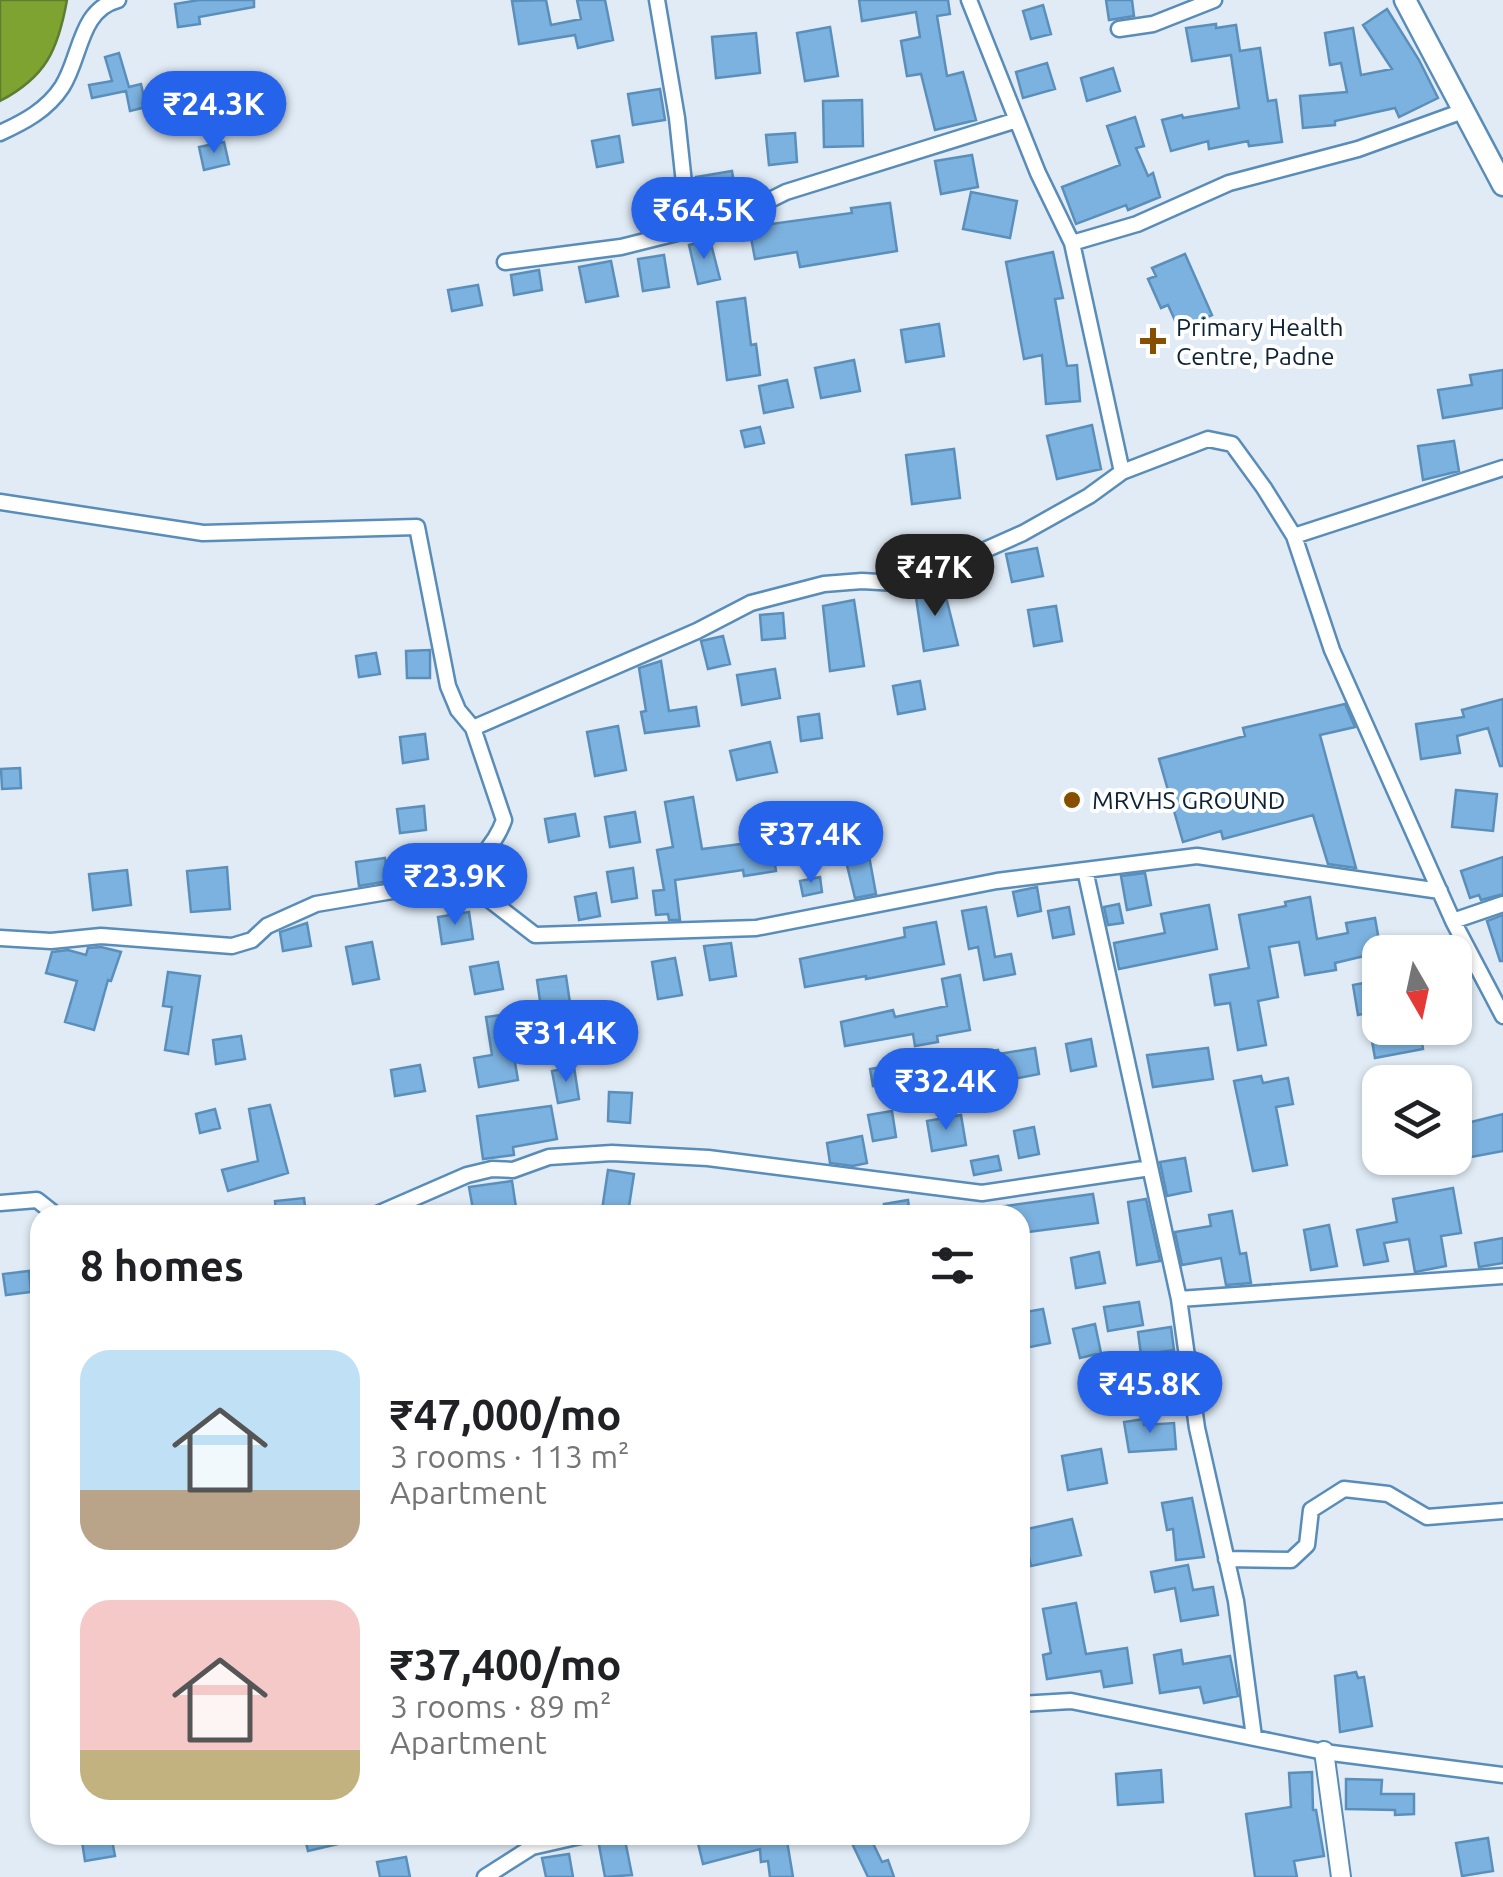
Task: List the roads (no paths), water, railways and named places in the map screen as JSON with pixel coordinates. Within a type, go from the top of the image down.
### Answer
[{"type":"main road","points":[[1405,0],[1503,185]]},
{"type":"street","points":[[0,133],[38,114],[62,88],[92,14],[105,3],[118,0]]},
{"type":"street","points":[[657,0],[677,118],[689,230]]},
{"type":"street","points":[[969,0],[1038,173],[1072,243],[1122,472]]},
{"type":"street","points":[[1120,30],[1154,24],[1214,0]]},
{"type":"street","points":[[1072,243],[1137,224],[1229,183],[1358,149],[1463,111]]},
{"type":"street","points":[[506,262],[620,248],[689,230],[738,216],[786,192],[1017,120]]},
{"type":"street","points":[[473,728],[751,603],[824,584],[896,583],[940,570],[1024,533],[1122,472],[1208,439],[1232,444],[1294,536],[1332,650],[1453,920],[1503,1016]]},
{"type":"street","points":[[1294,536],[1503,468]]},
{"type":"street","points":[[0,502],[204,534],[417,527],[448,686],[458,710],[473,728],[504,820],[500,833],[460,877],[316,904],[268,926],[252,940],[232,946],[101,936],[52,940],[2,938]]},
{"type":"street","points":[[460,877],[534,936],[756,928],[997,881],[1197,856],[1440,891]]},
{"type":"street","points":[[1085,870],[1178,1299],[1197,1428],[1236,1601],[1254,1738]]},
{"type":"street","points":[[1453,920],[1503,904]]},
{"type":"street","points":[[398,1205],[466,1175],[492,1169],[513,1170],[550,1157],[612,1153],[708,1158],[982,1193],[1150,1168]]},
{"type":"street","points":[[0,1204],[37,1200],[43,1205]]},
{"type":"street","points":[[1178,1299],[1503,1276]]},
{"type":"street","points":[[1226,1558],[1291,1560],[1306,1545],[1311,1510],[1344,1489],[1388,1494],[1427,1517],[1503,1512]]},
{"type":"street","points":[[1030,1703],[1072,1701],[1324,1752],[1503,1775]]},
{"type":"street","points":[[1324,1752],[1341,1877]]},
{"type":"street","points":[[484,1877],[537,1845]]},
{"type":"place","name":"Primary Health Centre, Padne","points":[[1153,341]]},
{"type":"place","name":"MRVHS GROUND","points":[[1072,800]]}]
